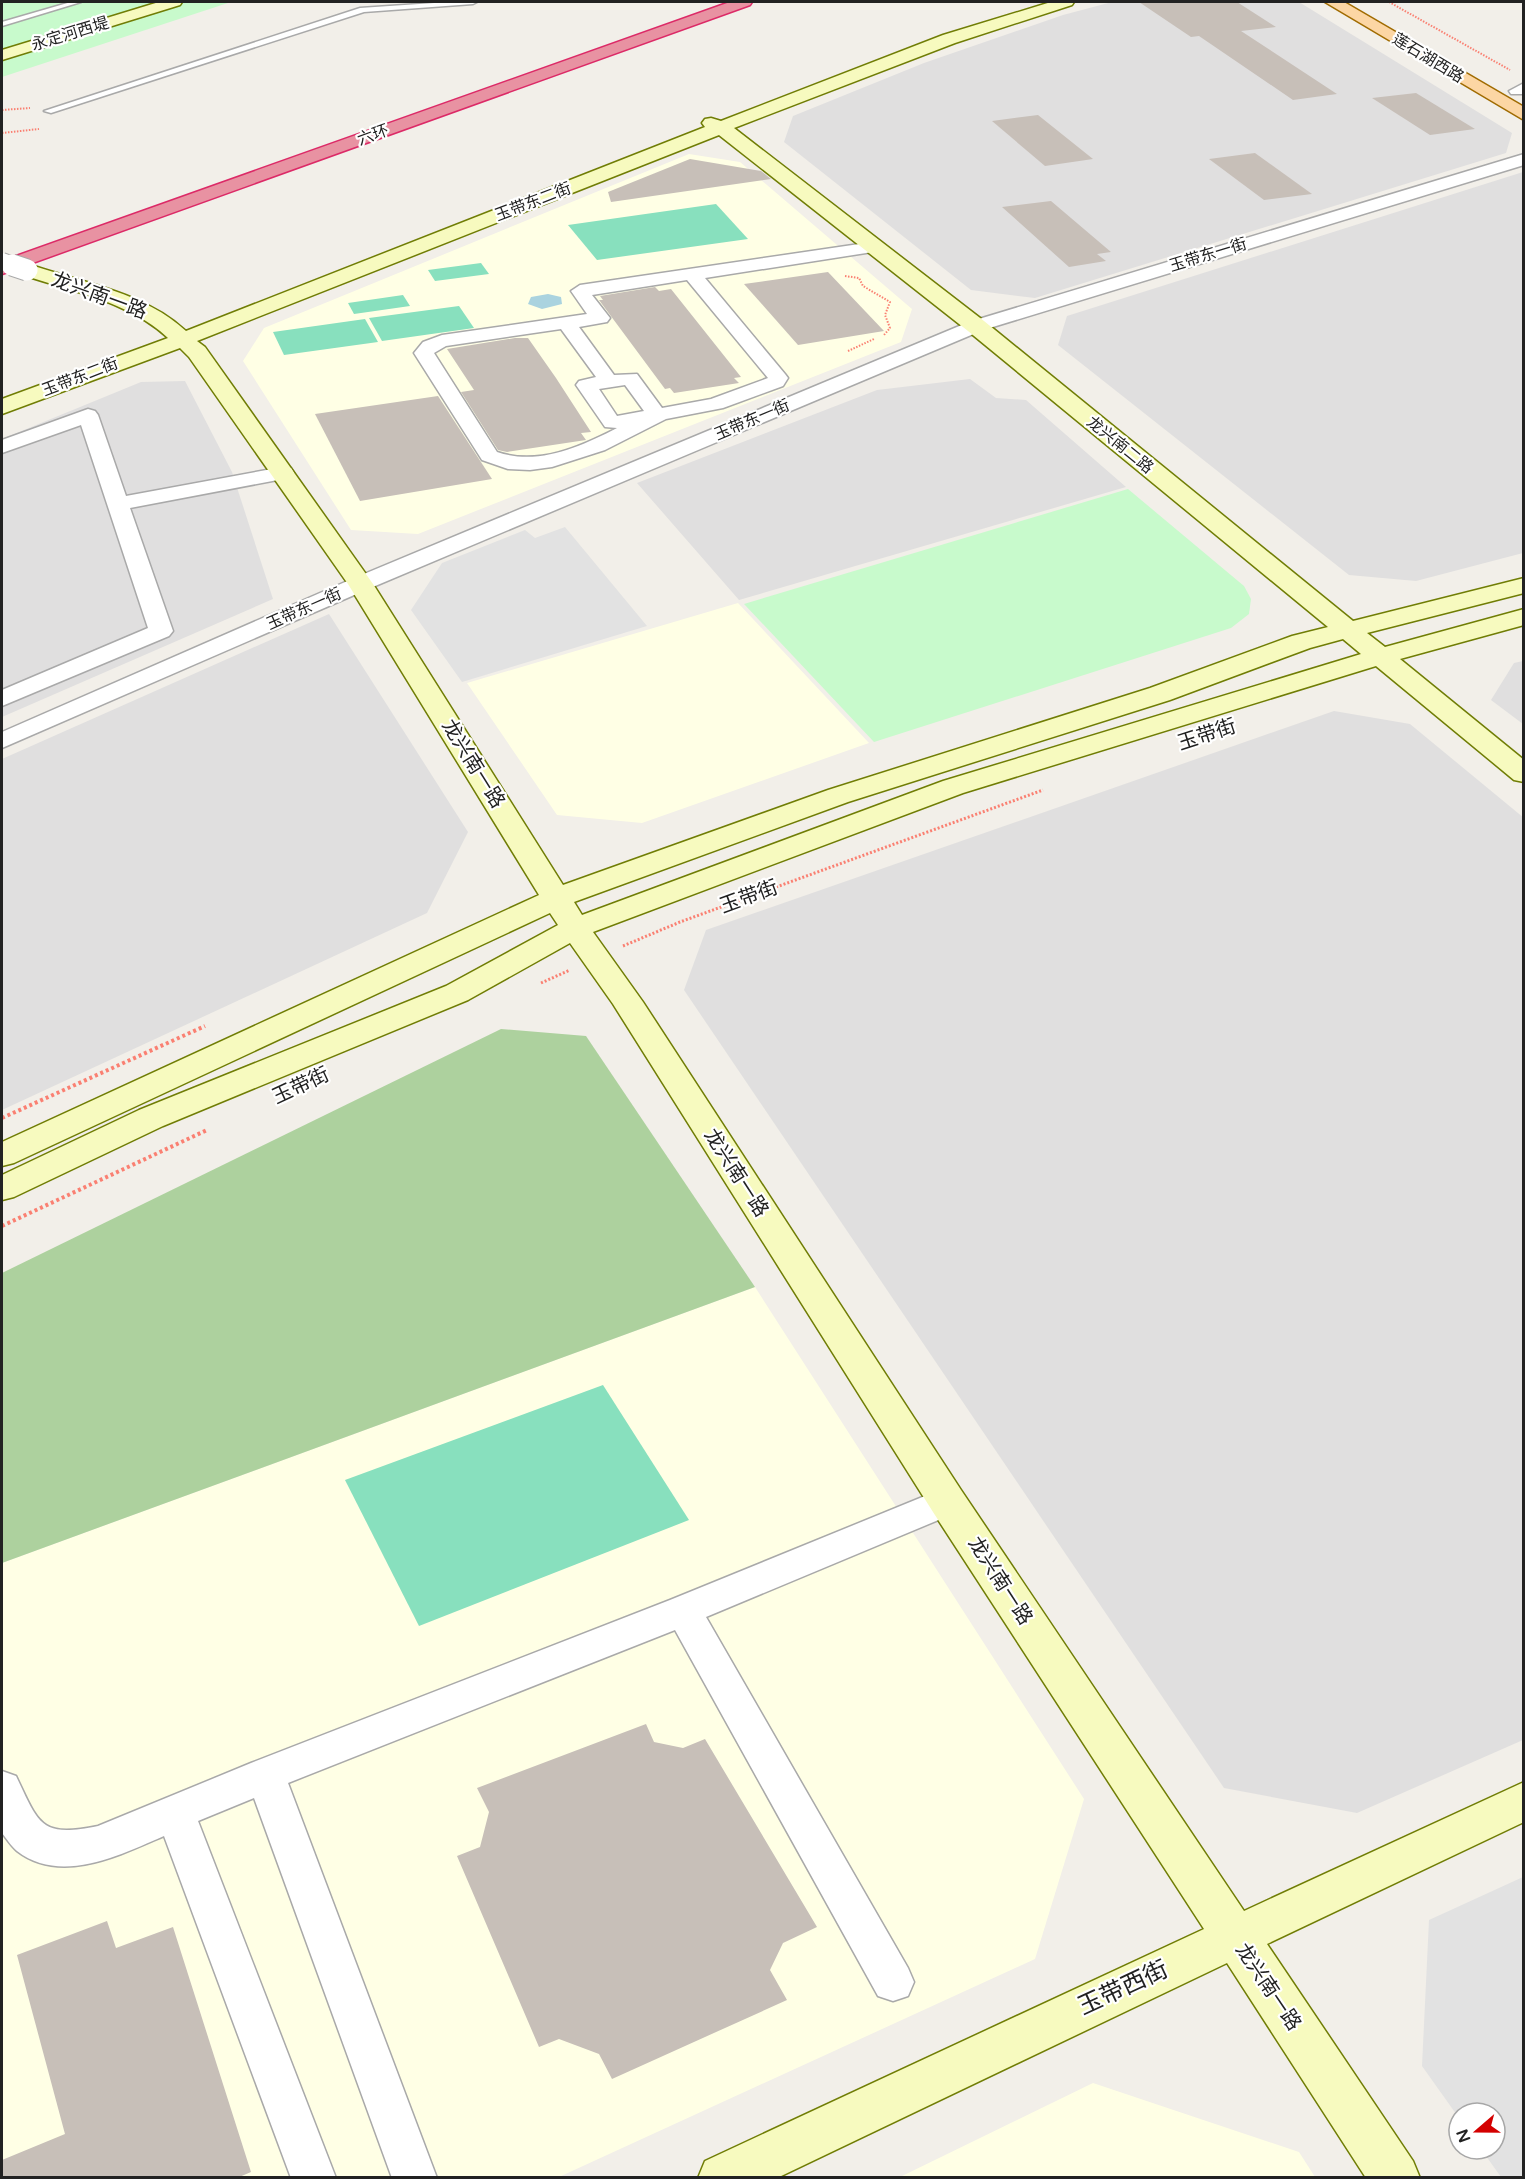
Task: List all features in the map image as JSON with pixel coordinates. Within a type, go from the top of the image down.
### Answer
[{"type":"highway","name":"六环","points":[[156,193],[706,2]]},
{"type":"highway","name":"六环","points":[[2,268],[744,2]]},
{"type":"main road","name":"莲石湖西路","points":[[1333,2],[1524,115]]},
{"type":"main road","name":"莲石湖西路","points":[[1366,2],[1521,91]]},
{"type":"street","name":"永定河西堤","points":[[2,55],[174,2]]},
{"type":"street","name":"玉带东二街","points":[[718,126],[896,49],[1038,2]]},
{"type":"street","name":"玉带东二街","points":[[2,407],[179,335],[718,126],[949,39],[1066,2]]},
{"type":"street","name":"龙兴南二路","points":[[718,126],[976,326],[1378,657],[1524,774]]},
{"type":"street","name":"玉带东一街","points":[[2,741],[360,584],[976,326],[1524,159]]},
{"type":"street","points":[[658,416],[574,456],[515,465],[504,464],[489,456],[424,353],[430,346],[442,341],[600,318],[580,291],[873,247]]},
{"type":"street","name":"龙兴南一路","points":[[2,261],[147,312],[179,335],[197,352],[360,584],[576,928],[947,1501],[1395,2178]]},
{"type":"street","points":[[658,416],[630,378],[586,385],[612,423],[658,416],[716,404],[776,382],[778,378],[692,274]]},
{"type":"street","points":[[566,323],[609,382]]},
{"type":"street","name":"玉带东二街","points":[[2,395],[179,335]]},
{"type":"street","points":[[407,366],[430,362]]},
{"type":"street","points":[[2,447],[88,415],[161,631],[2,699]]},
{"type":"street","points":[[117,504],[283,473]]},
{"type":"street","name":"玉带街","points":[[2,1190],[151,1118],[457,993],[576,928],[838,796],[1160,694],[1301,642],[1524,585]]},
{"type":"street","name":"玉带街","points":[[2,1155],[576,928],[953,787],[1378,657],[1524,617]]},
{"type":"street","points":[[2,1788],[9,1814],[22,1834],[49,1849],[90,1848],[265,1775],[683,1611],[947,1501]]},
{"type":"street","points":[[683,1611],[893,1982]]},
{"type":"street","points":[[265,1775],[415,2178]]},
{"type":"street","name":"玉带西街","points":[[723,2178],[1524,1801]]},
{"type":"street","points":[[175,1813],[314,2178]]},
{"type":"lane","points":[[2,24],[77,2]]},
{"type":"lane","points":[[48,111],[363,10],[473,2]]},
{"type":"path","name":"莲石湖西路","points":[[1389,2],[1513,72]]},
{"type":"path","points":[[814,257],[825,267],[840,275],[859,278],[863,286],[890,302],[885,315],[890,328],[888,333],[857,345],[845,353]]},
{"type":"path","name":"玉带街","points":[[532,987],[576,928],[680,922],[1052,787]]},
{"type":"path","points":[[2,1226],[216,1126]]},
{"type":"shaded area","points":[[1112,2],[1299,2],[1512,133],[1506,153],[1035,298],[971,290],[784,142],[793,116],[924,63],[1063,15]]},
{"type":"shaded area","points":[[689,154],[740,162],[912,309],[901,342],[418,534],[351,530],[243,361],[264,328]]},
{"type":"shaded area","points":[[1523,172],[1523,553],[1416,581],[1349,575],[1058,345],[1067,316]]},
{"type":"shaded area","points":[[970,379],[996,398],[1026,400],[1126,487],[739,600],[637,483],[877,390]]},
{"type":"shaded area","points":[[185,381],[232,472],[273,599],[2,717],[2,439],[141,382]]},
{"type":"shaded area","points":[[565,527],[647,626],[462,682],[411,610],[442,563],[525,530],[535,538]]},
{"type":"shaded area","points":[[738,603],[869,743],[642,823],[557,815],[467,683]]},
{"type":"shaded area","points":[[329,614],[468,832],[427,913],[2,1110],[2,759]]},
{"type":"shaded area","points":[[1524,661],[1523,724],[1491,700],[1514,663]]},
{"type":"shaded area","points":[[1334,711],[1410,724],[1524,818],[1523,1740],[1357,1813],[1224,1788],[684,990],[706,930]]},
{"type":"shaded area","points":[[755,1287],[1084,1799],[1035,1959],[559,2177],[2,2178],[2,1563]]},
{"type":"shaded area","points":[[1523,1877],[1523,2177],[1501,2177],[1490,2161],[1507,2161],[1507,2101],[1447,2101],[1422,2066],[1429,1920]]},
{"type":"shaded area","points":[[1093,2083],[1299,2152],[1315,2177],[900,2177]]},
{"type":"green space","points":[[2,2],[231,2],[2,77]]},
{"type":"green space","points":[[716,204],[748,239],[597,260],[568,225]]},
{"type":"green space","points":[[481,263],[489,274],[435,281],[428,270]]},
{"type":"green space","points":[[403,295],[410,306],[354,314],[348,303]]},
{"type":"green space","points":[[459,306],[474,328],[382,341],[369,318]]},
{"type":"green space","points":[[365,319],[378,342],[284,355],[273,332]]},
{"type":"green space","points":[[1128,489],[1244,586],[1251,599],[1249,614],[1231,628],[874,742],[744,604]]},
{"type":"green space","points":[[501,1029],[586,1036],[755,1287],[2,1563],[2,1273]]},
{"type":"green space","points":[[603,1385],[689,1520],[419,1626],[345,1480]]},
{"type":"water","points":[[548,294],[561,297],[562,304],[542,309],[528,304],[531,297]]},
{"type":"building","points":[[1139,2],[1237,2],[1276,27],[1241,31],[1337,94],[1293,100],[1199,36],[1191,37]]},
{"type":"building","points":[[1416,93],[1475,129],[1430,135],[1372,98]]},
{"type":"building","points":[[1038,115],[1093,159],[1045,166],[992,121]]},
{"type":"building","points":[[1255,153],[1312,194],[1264,200],[1209,159]]},
{"type":"building","points":[[690,159],[761,171],[771,179],[611,202],[608,192]]},
{"type":"building","points":[[1051,201],[1111,252],[1097,254],[1106,261],[1069,267],[1002,207]]},
{"type":"building","points":[[828,272],[884,331],[798,345],[744,284]]},
{"type":"building","points":[[655,287],[659,291],[671,289],[741,377],[734,378],[739,383],[674,393],[670,388],[665,389],[599,300],[603,300],[600,296]]},
{"type":"building","points":[[528,338],[556,378],[591,432],[581,433],[586,440],[507,452],[498,450],[461,392],[474,390],[447,349]]},
{"type":"building","points":[[438,396],[492,479],[360,501],[315,414]]},
{"type":"building","points":[[646,1724],[654,1742],[683,1748],[705,1739],[817,1927],[783,1943],[770,1970],[787,2000],[612,2079],[599,2054],[559,2039],[539,2047],[457,1856],[480,1847],[489,1812],[477,1788]]},
{"type":"building","points":[[107,1921],[116,1948],[173,1927],[251,2172],[237,2178],[2,2178],[2,2160],[65,2134],[17,1955]]}]
